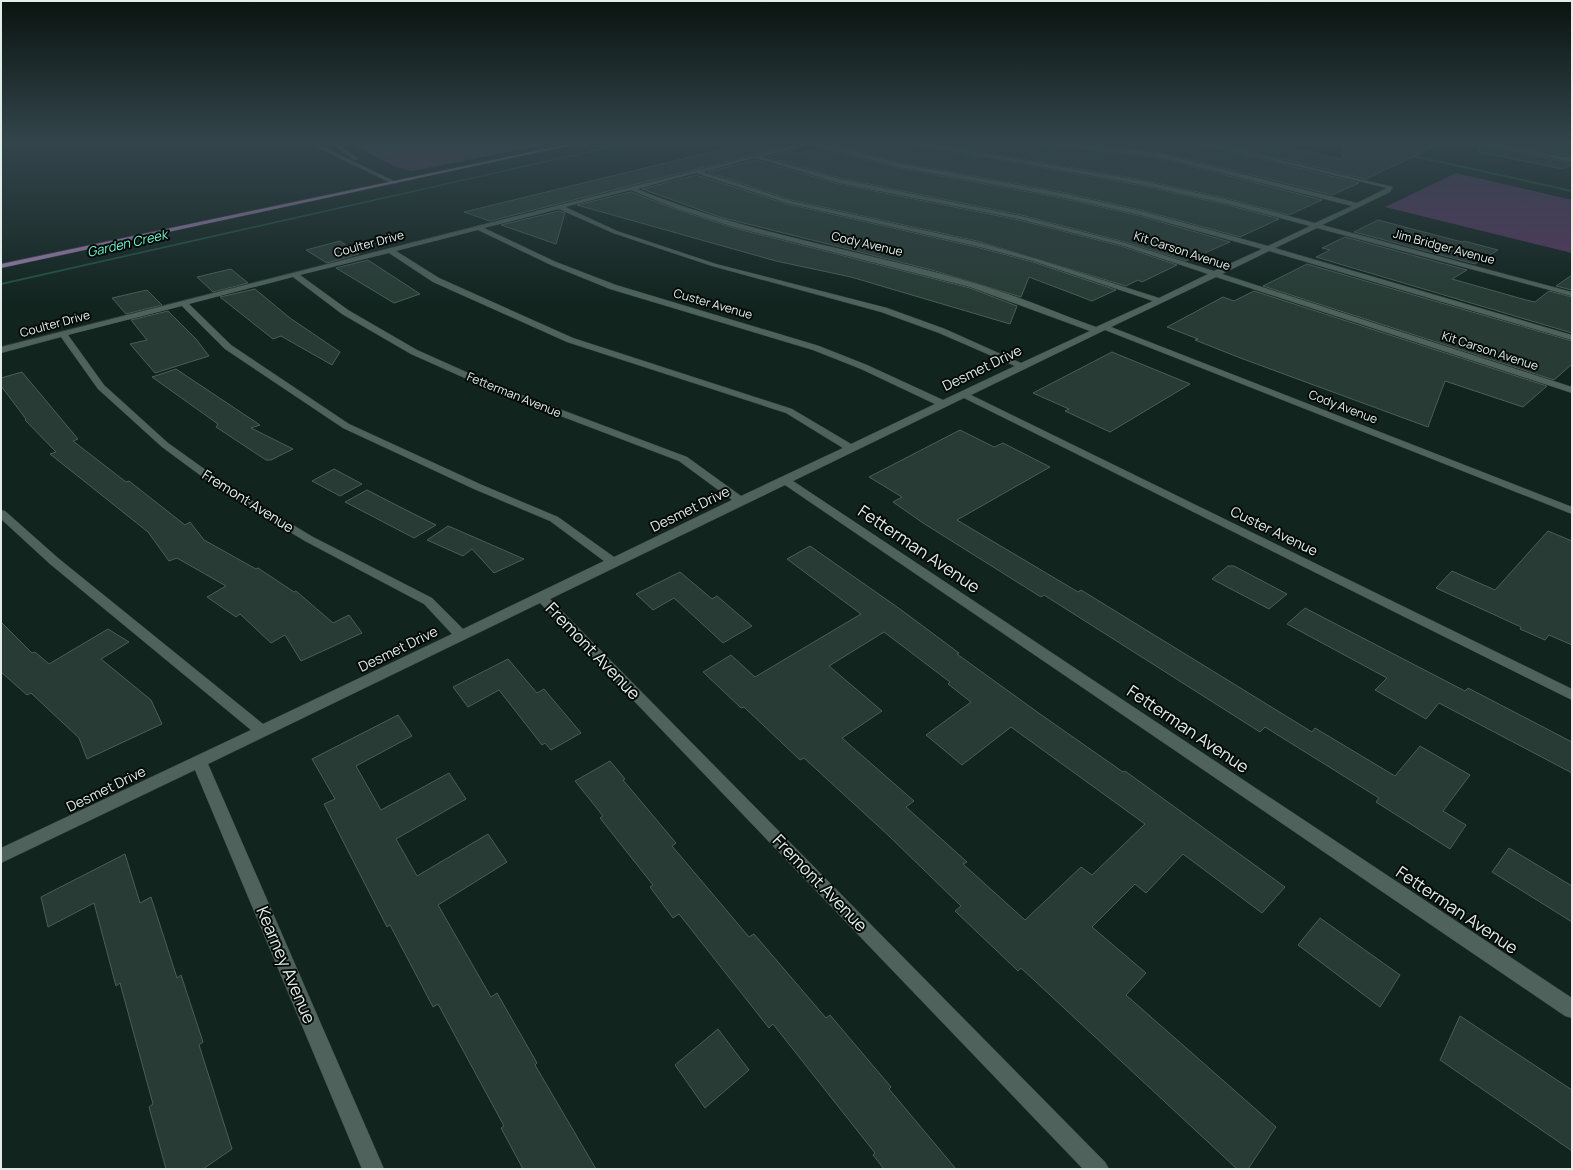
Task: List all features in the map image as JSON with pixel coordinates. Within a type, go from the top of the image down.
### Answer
[{"type":"main road","points":[[1,266],[330,197]]},
{"type":"street","name":"Coulter Drive","points":[[1,350],[62,333],[295,275],[596,197]]},
{"type":"street","name":"Cody Avenue","points":[[651,197],[674,206],[778,238],[898,265],[973,285],[1100,328],[1572,511]]},
{"type":"street","points":[[773,197],[789,202],[977,244],[1035,260],[1159,300]]},
{"type":"street","name":"Kit Carson Avenue","points":[[918,197],[1019,217],[1123,244],[1572,390]]},
{"type":"street","points":[[1072,197],[1148,215],[1268,248],[1572,338]]},
{"type":"street","name":"Jim Bridger Avenue","points":[[1206,197],[1250,206],[1572,294]]},
{"type":"street","points":[[1321,197],[1357,206]]},
{"type":"street","name":"Desmet Drive","points":[[1,856],[1376,197]]},
{"type":"street","points":[[558,206],[615,232],[714,265],[891,313],[942,331],[1021,366]]},
{"type":"street","name":"Custer Avenue","points":[[477,228],[565,269],[602,283],[633,294],[815,348],[850,361],[943,404]]},
{"type":"street","points":[[390,250],[436,280],[570,340],[725,389],[789,412],[851,448]]},
{"type":"street","name":"Fetterman Avenue","points":[[295,275],[321,296],[345,312],[414,352],[490,386],[683,459],[740,501]]},
{"type":"street","points":[[183,303],[228,347],[346,426],[478,487],[554,519],[613,562]]},
{"type":"street","name":"Fremont Avenue","points":[[62,333],[101,387],[166,445],[227,490],[309,539],[428,601],[461,635]]},
{"type":"street","name":"Custer Avenue","points":[[963,394],[1572,695]]},
{"type":"street","name":"Fetterman Avenue","points":[[784,480],[1572,1009]]},
{"type":"street","points":[[1,513],[54,561],[262,731]]},
{"type":"street","name":"Fremont Avenue","points":[[541,597],[1098,1169]]},
{"type":"street","name":"Kearney Avenue","points":[[199,761],[373,1169]]},
{"type":"shaded area","points":[[1407,197],[1557,197],[1572,200],[1572,253],[1385,207]]},
{"type":"building","points":[[527,197],[587,197],[490,221],[464,212]]},
{"type":"building","points":[[612,197],[643,197],[672,208],[734,228],[970,288],[1017,306],[1010,324],[851,277],[776,261],[577,205]]},
{"type":"building","points":[[663,197],[764,197],[787,204],[976,247],[1033,262],[1116,290],[1092,301],[1029,277],[1021,297],[932,270],[720,217]]},
{"type":"building","points":[[781,197],[902,197],[1019,220],[1121,246],[1177,265],[1142,282],[1138,280],[1126,286],[977,241]]},
{"type":"building","points":[[931,197],[1053,197],[1140,216],[1230,242],[1186,261],[1125,242],[1021,215]]},
{"type":"building","points":[[1081,197],[1190,197],[1279,219],[1240,237],[1141,210]]},
{"type":"building","points":[[1218,197],[1309,197],[1322,200],[1289,215]]},
{"type":"building","points":[[559,211],[565,213],[556,244],[501,225]]},
{"type":"building","points":[[1378,220],[1498,250],[1475,264],[1354,232]]},
{"type":"building","points":[[1345,237],[1467,270],[1452,279],[1526,300],[1535,302],[1549,291],[1572,297],[1572,333],[1316,257],[1330,250],[1322,248]]},
{"type":"building","points":[[340,241],[359,254],[327,263],[306,250]]},
{"type":"building","points":[[368,260],[420,294],[394,303],[336,268]]},
{"type":"building","points":[[1307,264],[1572,341],[1572,364],[1554,380],[1263,286]]},
{"type":"building","points":[[231,269],[248,283],[213,292],[197,277]]},
{"type":"building","points":[[1572,275],[1572,290],[1556,286]]},
{"type":"building","points":[[255,289],[290,318],[340,352],[332,365],[281,336],[273,339],[220,297]]},
{"type":"building","points":[[147,290],[162,305],[126,314],[112,298]]},
{"type":"building","points":[[1254,291],[1547,386],[1523,407],[1445,381],[1428,427],[1243,359],[1167,327],[1223,297],[1234,301]]},
{"type":"building","points":[[168,311],[196,339],[209,356],[155,373],[130,344],[147,340],[131,320]]},
{"type":"building","points":[[1112,352],[1190,384],[1110,432],[1065,411],[1069,409],[1033,393]]},
{"type":"building","points":[[176,369],[260,425],[251,428],[293,449],[271,460],[266,460],[216,427],[218,424],[152,377]]},
{"type":"building","points":[[22,372],[78,439],[73,441],[126,482],[129,481],[185,525],[190,522],[204,540],[256,569],[258,568],[294,592],[296,591],[333,623],[349,615],[362,633],[301,661],[285,635],[271,643],[240,614],[236,617],[207,597],[226,586],[177,558],[169,561],[148,532],[50,454],[56,452],[25,420],[26,419],[1,386],[1,378]]},
{"type":"building","points":[[960,430],[994,447],[1003,443],[1050,467],[957,520],[1078,592],[1081,590],[1312,732],[1315,728],[1395,776],[1420,746],[1470,775],[1443,811],[1466,825],[1450,849],[1376,802],[1379,798],[1265,727],[1260,732],[1044,595],[1041,597],[923,523],[893,502],[902,497],[869,477]]},
{"type":"building","points":[[334,469],[362,484],[340,496],[312,481]]},
{"type":"building","points":[[367,490],[436,525],[414,538],[345,502]]},
{"type":"building","points":[[448,526],[524,559],[494,573],[472,549],[463,556],[427,540]]},
{"type":"building","points":[[1548,531],[1572,541],[1572,645],[1549,635],[1545,640],[1520,629],[1521,627],[1436,588],[1452,571],[1495,590]]},
{"type":"building","points":[[810,546],[900,609],[959,653],[957,654],[1040,714],[1123,772],[1125,771],[1285,887],[1262,913],[1183,854],[1146,893],[1135,884],[1092,927],[1146,973],[1126,995],[1276,1127],[1248,1169],[1237,1169],[1021,968],[1018,971],[955,911],[961,906],[888,835],[804,758],[800,760],[744,707],[741,708],[703,672],[731,655],[755,677],[861,614],[787,559]],"holes":[[[884,632],[950,682],[948,684],[971,702],[926,735],[962,765],[1011,727],[1145,824],[1092,875],[1081,867],[1025,920],[963,864],[967,862],[906,807],[914,801],[842,738],[882,711],[829,666]]]},
{"type":"building","points":[[1228,566],[1234,566],[1287,594],[1269,609],[1212,579]]},
{"type":"building","points":[[680,572],[712,599],[717,596],[752,626],[723,643],[674,598],[653,610],[636,594]]},
{"type":"building","points":[[1305,608],[1465,691],[1468,688],[1572,742],[1572,773],[1439,703],[1426,719],[1375,690],[1387,678],[1287,624]]},
{"type":"building","points":[[1,622],[32,653],[35,652],[49,664],[108,629],[129,642],[101,659],[151,700],[162,724],[87,759],[79,738],[31,693],[27,695],[1,672]]},
{"type":"building","points":[[508,659],[537,693],[544,689],[581,733],[551,750],[545,743],[542,745],[499,690],[468,707],[453,687]]},
{"type":"building","points":[[398,715],[412,736],[356,766],[381,810],[449,773],[466,799],[396,839],[417,876],[488,834],[507,862],[438,905],[491,997],[497,993],[537,1063],[535,1065],[596,1169],[523,1169],[501,1128],[504,1126],[438,1004],[433,1007],[390,925],[387,927],[324,804],[335,799],[312,759]]},
{"type":"building","points":[[610,761],[625,779],[623,780],[676,843],[672,846],[749,937],[754,934],[826,1018],[830,1015],[891,1087],[889,1089],[956,1169],[884,1169],[873,1155],[875,1153],[773,1024],[769,1028],[679,914],[673,918],[650,887],[653,885],[600,818],[603,816],[575,781]]},
{"type":"building","points":[[1509,848],[1572,886],[1572,922],[1492,872]]},
{"type":"building","points":[[125,854],[140,903],[151,897],[177,978],[181,975],[203,1042],[199,1045],[232,1149],[203,1169],[166,1169],[149,1107],[153,1104],[120,983],[116,986],[94,903],[48,927],[41,897]]},
{"type":"building","points":[[1320,918],[1400,975],[1380,1007],[1298,945]]},
{"type":"building","points":[[1460,1016],[1572,1090],[1572,1151],[1440,1060]]},
{"type":"building","points":[[718,1029],[749,1070],[705,1108],[675,1065]]},
{"type":"waterway","name":"Garden Creek","points":[[1,284],[390,197]]}]
